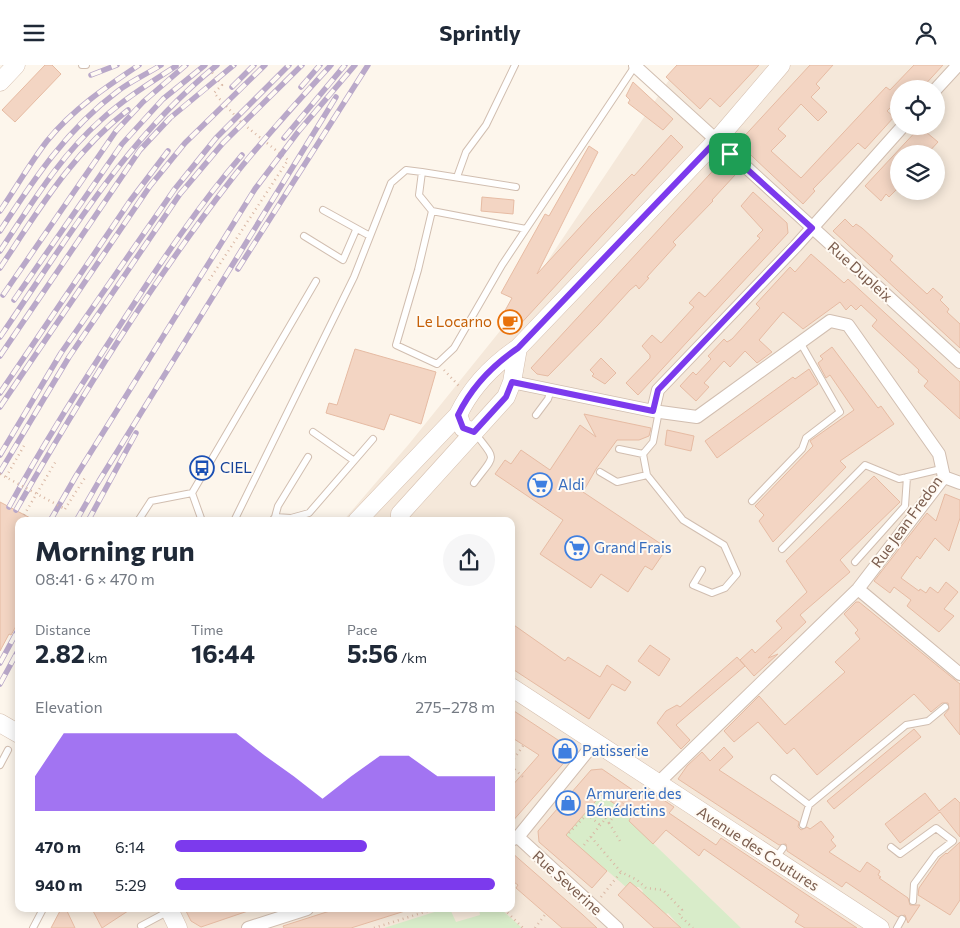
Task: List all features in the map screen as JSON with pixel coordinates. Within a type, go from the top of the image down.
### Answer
[{"type":"street","points":[[0,82],[16,65]]},
{"type":"street","points":[[361,517],[458,415],[468,396],[492,371],[496,362],[518,348],[716,141],[782,65]]},
{"type":"street","points":[[944,80],[958,65]]},
{"type":"street","name":"Rue Dupleix","points":[[635,66],[960,362]]},
{"type":"street","points":[[492,371],[512,382],[656,411],[658,390],[812,228],[895,135]]},
{"type":"street","name":"Rue Jean Fredon","points":[[656,411],[697,417],[830,321],[848,325],[939,454],[943,473],[858,589],[658,783]]},
{"type":"street","points":[[399,517],[506,397],[512,382],[518,348]]},
{"type":"street","points":[[458,415],[463,428],[474,432]]},
{"type":"street","points":[[943,473],[960,483]]},
{"type":"street","points":[[858,589],[960,674]]},
{"type":"street","name":"Avenue des Coutures","points":[[515,690],[658,783],[779,853],[880,928]]},
{"type":"street","points":[[0,723],[15,732]]},
{"type":"street","points":[[515,839],[595,742]]},
{"type":"street","name":"Rue Severine","points":[[515,839],[617,928]]},
{"type":"street","points":[[170,912],[178,928]]},
{"type":"street","points":[[248,928],[298,912]]},
{"type":"lane","points":[[457,177],[466,151],[486,125],[515,65]]},
{"type":"lane","points":[[432,211],[418,270],[396,345],[438,364],[454,348],[502,265],[635,66]]},
{"type":"lane","points":[[236,517],[354,277],[391,183],[406,170],[516,187]]},
{"type":"lane","points":[[422,172],[419,195],[432,211],[526,229]]},
{"type":"lane","points":[[323,211],[370,236]]},
{"type":"lane","points":[[304,236],[344,261],[356,230]]},
{"type":"lane","points":[[141,517],[151,501],[192,493],[316,281]]},
{"type":"lane","points":[[752,501],[802,449],[806,438],[840,412],[800,342]]},
{"type":"lane","points":[[536,415],[548,399],[551,390]]},
{"type":"lane","points":[[643,454],[653,442],[656,411]]},
{"type":"lane","points":[[313,432],[354,461]]},
{"type":"lane","points":[[474,432],[491,451],[492,455],[490,461],[474,483]]},
{"type":"lane","points":[[297,517],[309,513],[372,439]]},
{"type":"lane","points":[[619,449],[643,454]]},
{"type":"lane","points":[[643,454],[647,475],[683,520],[724,545],[737,574],[725,588],[712,593],[693,585],[702,570]]},
{"type":"lane","points":[[275,517],[278,506],[308,457]]},
{"type":"lane","points":[[782,549],[865,465],[899,479],[943,473]]},
{"type":"lane","points":[[600,471],[617,482],[647,475]]},
{"type":"lane","points":[[855,562],[905,506],[907,477]]},
{"type":"lane","points":[[192,493],[201,517]]},
{"type":"lane","points":[[803,825],[809,805],[906,725],[928,721],[945,707]]},
{"type":"lane","points":[[0,765],[8,750]]},
{"type":"lane","points":[[774,778],[809,805]]},
{"type":"lane","points":[[891,847],[900,854],[936,828],[953,841],[936,854],[914,884],[913,901]]},
{"type":"lane","points":[[33,928],[41,912]]},
{"type":"lane","points":[[142,926],[166,912]]},
{"type":"lane","points":[[897,928],[902,919]]},
{"type":"path","points":[[206,65],[222,85],[214,93],[242,123],[288,160],[208,282]]},
{"type":"path","points":[[6,477],[26,444]]},
{"type":"path","points":[[24,515],[56,461]]},
{"type":"path","points":[[0,474],[66,509],[86,475]]},
{"type":"path","points":[[515,759],[525,743]]},
{"type":"path","points":[[515,769],[523,777]]},
{"type":"path","points":[[609,823],[623,803]]},
{"type":"path","points":[[569,833],[596,805],[620,841]]},
{"type":"path","points":[[588,814],[600,825]]},
{"type":"path","points":[[584,845],[606,818]]},
{"type":"path","points":[[591,837],[621,873],[637,880],[646,888],[663,890],[682,910],[679,915],[693,928]]},
{"type":"path","points":[[593,907],[621,873]]},
{"type":"path","points":[[374,928],[425,912]]},
{"type":"path","points":[[507,912],[523,928]]},
{"type":"path","points":[[534,928],[547,912]]},
{"type":"shaded area","points":[[679,65],[960,65],[960,928],[55,928],[66,912],[515,912],[515,517],[346,517],[409,444],[504,326]]},
{"type":"green space","points":[[599,793],[632,815],[630,821],[741,928],[681,928],[668,913],[666,914],[642,893],[643,891],[639,887],[626,887],[595,860],[561,838],[587,811]]},
{"type":"green space","points":[[435,912],[451,912],[456,922],[480,915],[480,912],[504,912],[522,928],[384,928]]},
{"type":"building","points":[[45,65],[52,65],[61,74],[15,122],[2,110]]},
{"type":"building","points":[[677,65],[759,65],[720,107],[710,98],[700,109],[666,77]]},
{"type":"building","points":[[810,65],[833,65],[816,84],[820,88],[811,97],[827,112],[818,121],[801,104],[778,129],[786,136],[771,151],[801,178],[886,87],[890,90],[890,108],[887,111],[890,114],[890,121],[865,149],[858,143],[813,189],[815,191],[803,204],[738,143]]},
{"type":"building","points":[[914,65],[943,65],[929,80],[900,80]]},
{"type":"building","points":[[633,82],[673,119],[663,130],[628,103],[630,100],[626,96]]},
{"type":"building","points":[[671,135],[683,147],[515,330],[501,318],[512,298],[501,293],[545,214],[549,216],[589,146],[598,152],[537,274],[592,214],[632,174],[634,176]]},
{"type":"building","points":[[913,135],[930,135],[938,142],[935,145],[903,145]]},
{"type":"building","points":[[890,159],[890,196],[886,194],[881,201],[865,186]]},
{"type":"building","points":[[721,162],[735,175],[713,201],[673,242],[676,245],[647,277],[649,278],[639,289],[636,285],[630,290],[548,376],[537,374],[531,368]]},
{"type":"building","points":[[753,192],[787,223],[788,233],[638,395],[626,383],[650,358],[650,355],[642,346],[652,335],[661,343],[694,307],[689,303],[699,292],[705,297],[760,238],[757,236],[763,230],[741,206]]},
{"type":"building","points":[[482,197],[514,200],[513,214],[481,211]]},
{"type":"building","points":[[845,219],[853,227],[856,224],[862,228],[893,256],[890,260],[927,294],[933,288],[943,297],[940,300],[949,309],[947,312],[960,324],[960,348],[833,231]]},
{"type":"building","points":[[811,254],[844,283],[848,279],[960,382],[960,419],[924,386],[928,381],[918,372],[919,370],[872,326],[877,320],[861,305],[856,310],[851,305],[846,310],[840,302],[803,329],[783,312],[759,340],[772,352],[757,363],[745,351],[730,367],[724,361],[704,383],[709,387],[696,401],[680,386],[693,372],[696,375],[711,359],[708,356],[724,339],[727,342],[732,339],[760,308],[756,304],[790,267],[795,272]]},
{"type":"building","points":[[832,347],[878,408],[881,406],[894,424],[840,461],[846,467],[773,542],[759,521],[764,515],[755,506],[813,446],[810,441],[854,410],[830,375],[826,378],[818,363],[823,359],[820,356]]},
{"type":"building","points":[[355,349],[436,372],[421,424],[390,414],[384,430],[326,413],[329,403],[337,405]]},
{"type":"building","points":[[601,358],[616,373],[605,384],[592,376],[594,374],[590,370]]},
{"type":"building","points":[[809,369],[818,384],[717,458],[705,441],[793,377],[795,379]]},
{"type":"building","points":[[584,414],[651,428],[649,436],[639,440],[617,440],[596,469],[583,492],[667,548],[652,570],[645,566],[628,592],[601,574],[591,588],[540,554],[563,520],[495,474],[505,460],[511,464],[521,450],[550,470],[580,425],[596,437]]},
{"type":"building","points":[[667,430],[694,436],[691,451],[665,445]]},
{"type":"building","points":[[874,476],[900,502],[840,560],[850,572],[800,615],[806,622],[768,658],[778,654],[754,676],[740,660],[752,649],[755,653],[782,628],[776,621],[807,592],[786,561]]},
{"type":"building","points":[[945,494],[960,500],[960,518],[949,551],[935,538],[920,559],[917,556],[901,578],[919,591],[920,589],[926,593],[930,587],[938,593],[946,582],[958,592],[944,609],[954,616],[939,632],[907,606],[911,600],[894,587],[890,593],[874,581],[927,513],[936,521]]},
{"type":"building","points":[[0,502],[28,517],[15,517],[15,628],[11,635],[9,634],[0,651]]},
{"type":"building","points":[[856,602],[859,602],[960,684],[960,735],[944,715],[949,709],[948,703],[942,703],[931,712],[914,694],[817,775],[794,748],[787,754],[758,722],[734,742],[724,731],[759,696],[785,725],[845,672],[835,662],[860,639],[855,633],[858,630],[844,614]]},
{"type":"building","points":[[515,626],[565,661],[568,657],[600,677],[607,665],[631,682],[625,691],[612,684],[589,719],[515,671]]},
{"type":"building","points":[[650,645],[670,659],[659,676],[638,661]]},
{"type":"building","points":[[737,657],[745,666],[676,725],[690,740],[681,749],[657,723],[666,711],[677,705],[680,707]]},
{"type":"building","points":[[515,712],[567,746],[569,757],[515,818],[515,782],[539,755],[515,740]]},
{"type":"building","points":[[914,729],[921,737],[834,809],[827,801]]},
{"type":"building","points":[[724,747],[733,757],[719,770],[799,822],[798,827],[801,830],[807,827],[810,829],[821,821],[834,837],[831,840],[836,846],[829,852],[860,872],[867,862],[880,871],[878,875],[881,877],[879,878],[908,898],[910,905],[920,905],[908,923],[905,915],[898,917],[846,882],[842,887],[787,851],[786,844],[779,845],[678,779],[687,766],[702,752],[710,761]]},
{"type":"building","points":[[602,769],[640,795],[644,787],[674,807],[669,813],[716,845],[721,838],[857,928],[805,928],[795,922],[799,915],[704,849],[699,856],[666,830],[653,844],[629,821],[632,815],[601,795],[566,835],[607,871],[592,888],[539,842],[538,831],[591,770]]},
{"type":"building","points":[[925,793],[939,811],[955,798],[960,803],[960,837],[940,812],[900,843],[885,824]]},
{"type":"building","points":[[960,842],[960,900],[950,915],[918,895],[919,888],[940,858]]},
{"type":"building","points":[[515,856],[597,928],[562,928],[516,888],[518,885],[515,883]]},
{"type":"building","points":[[630,882],[681,928],[654,928],[618,895]]},
{"type":"building","points":[[59,912],[67,912],[75,928],[51,928]]},
{"type":"building","points":[[94,912],[126,912],[102,928]]},
{"type":"building","points":[[186,912],[245,912],[201,927],[191,921]]},
{"type":"building","points":[[327,912],[402,912],[351,928],[284,928],[283,926]]},
{"type":"railway","points":[[91,75],[117,65]]},
{"type":"railway","points":[[0,211],[35,158],[57,129],[90,99],[139,65]]},
{"type":"railway","points":[[0,231],[39,174],[67,138],[118,91],[161,65]]},
{"type":"railway","points":[[3,295],[116,131],[143,102],[186,65]]},
{"type":"railway","points":[[14,300],[122,144],[163,99],[205,65]]},
{"type":"railway","points":[[0,337],[74,228],[125,158],[153,125],[217,65]]},
{"type":"railway","points":[[0,356],[140,150],[170,118],[234,65]]},
{"type":"railway","points":[[232,87],[254,65]]},
{"type":"railway","points":[[0,407],[150,186],[185,143],[265,65]]},
{"type":"railway","points":[[0,455],[61,353],[174,190],[216,138],[289,65]]},
{"type":"railway","points":[[0,472],[69,357],[180,194],[223,143],[302,65]]},
{"type":"railway","points":[[301,87],[320,65]]},
{"type":"railway","points":[[16,510],[91,383],[201,219],[280,121],[331,65]]},
{"type":"railway","points":[[284,138],[345,65]]},
{"type":"railway","points":[[52,517],[255,189],[298,132],[355,65]]},
{"type":"railway","points":[[238,269],[368,65]]},
{"type":"railway","points":[[0,251],[46,182],[86,134],[119,105],[176,66]]},
{"type":"railway","points":[[78,517],[336,97]]},
{"type":"railway","points":[[0,268],[73,163],[90,144],[128,110]]},
{"type":"railway","points":[[0,393],[130,201],[168,151]]},
{"type":"railway","points":[[9,507],[65,412],[152,277],[195,214],[242,155]]},
{"type":"railway","points":[[90,517],[136,433]]},
{"type":"railway","points":[[0,663],[15,635]]},
{"type":"railway","points":[[0,684],[15,656]]},
{"type":"place","name":"Le Locarno","points":[[510,322]]},
{"type":"place","name":"CIEL","points":[[202,468]]},
{"type":"place","name":"Aldi","points":[[540,485]]},
{"type":"place","name":"Grand Frais","points":[[577,548]]},
{"type":"place","name":"Patisserie","points":[[565,751]]},
{"type":"place","name":"Armurerie des Bénédictins","points":[[568,803]]},
{"type":"route","points":[[716,141],[730,154],[812,228],[658,390],[653,411],[512,382],[506,397],[474,432],[463,428],[458,415],[468,396],[492,371],[496,362],[518,348],[716,141]]}]
